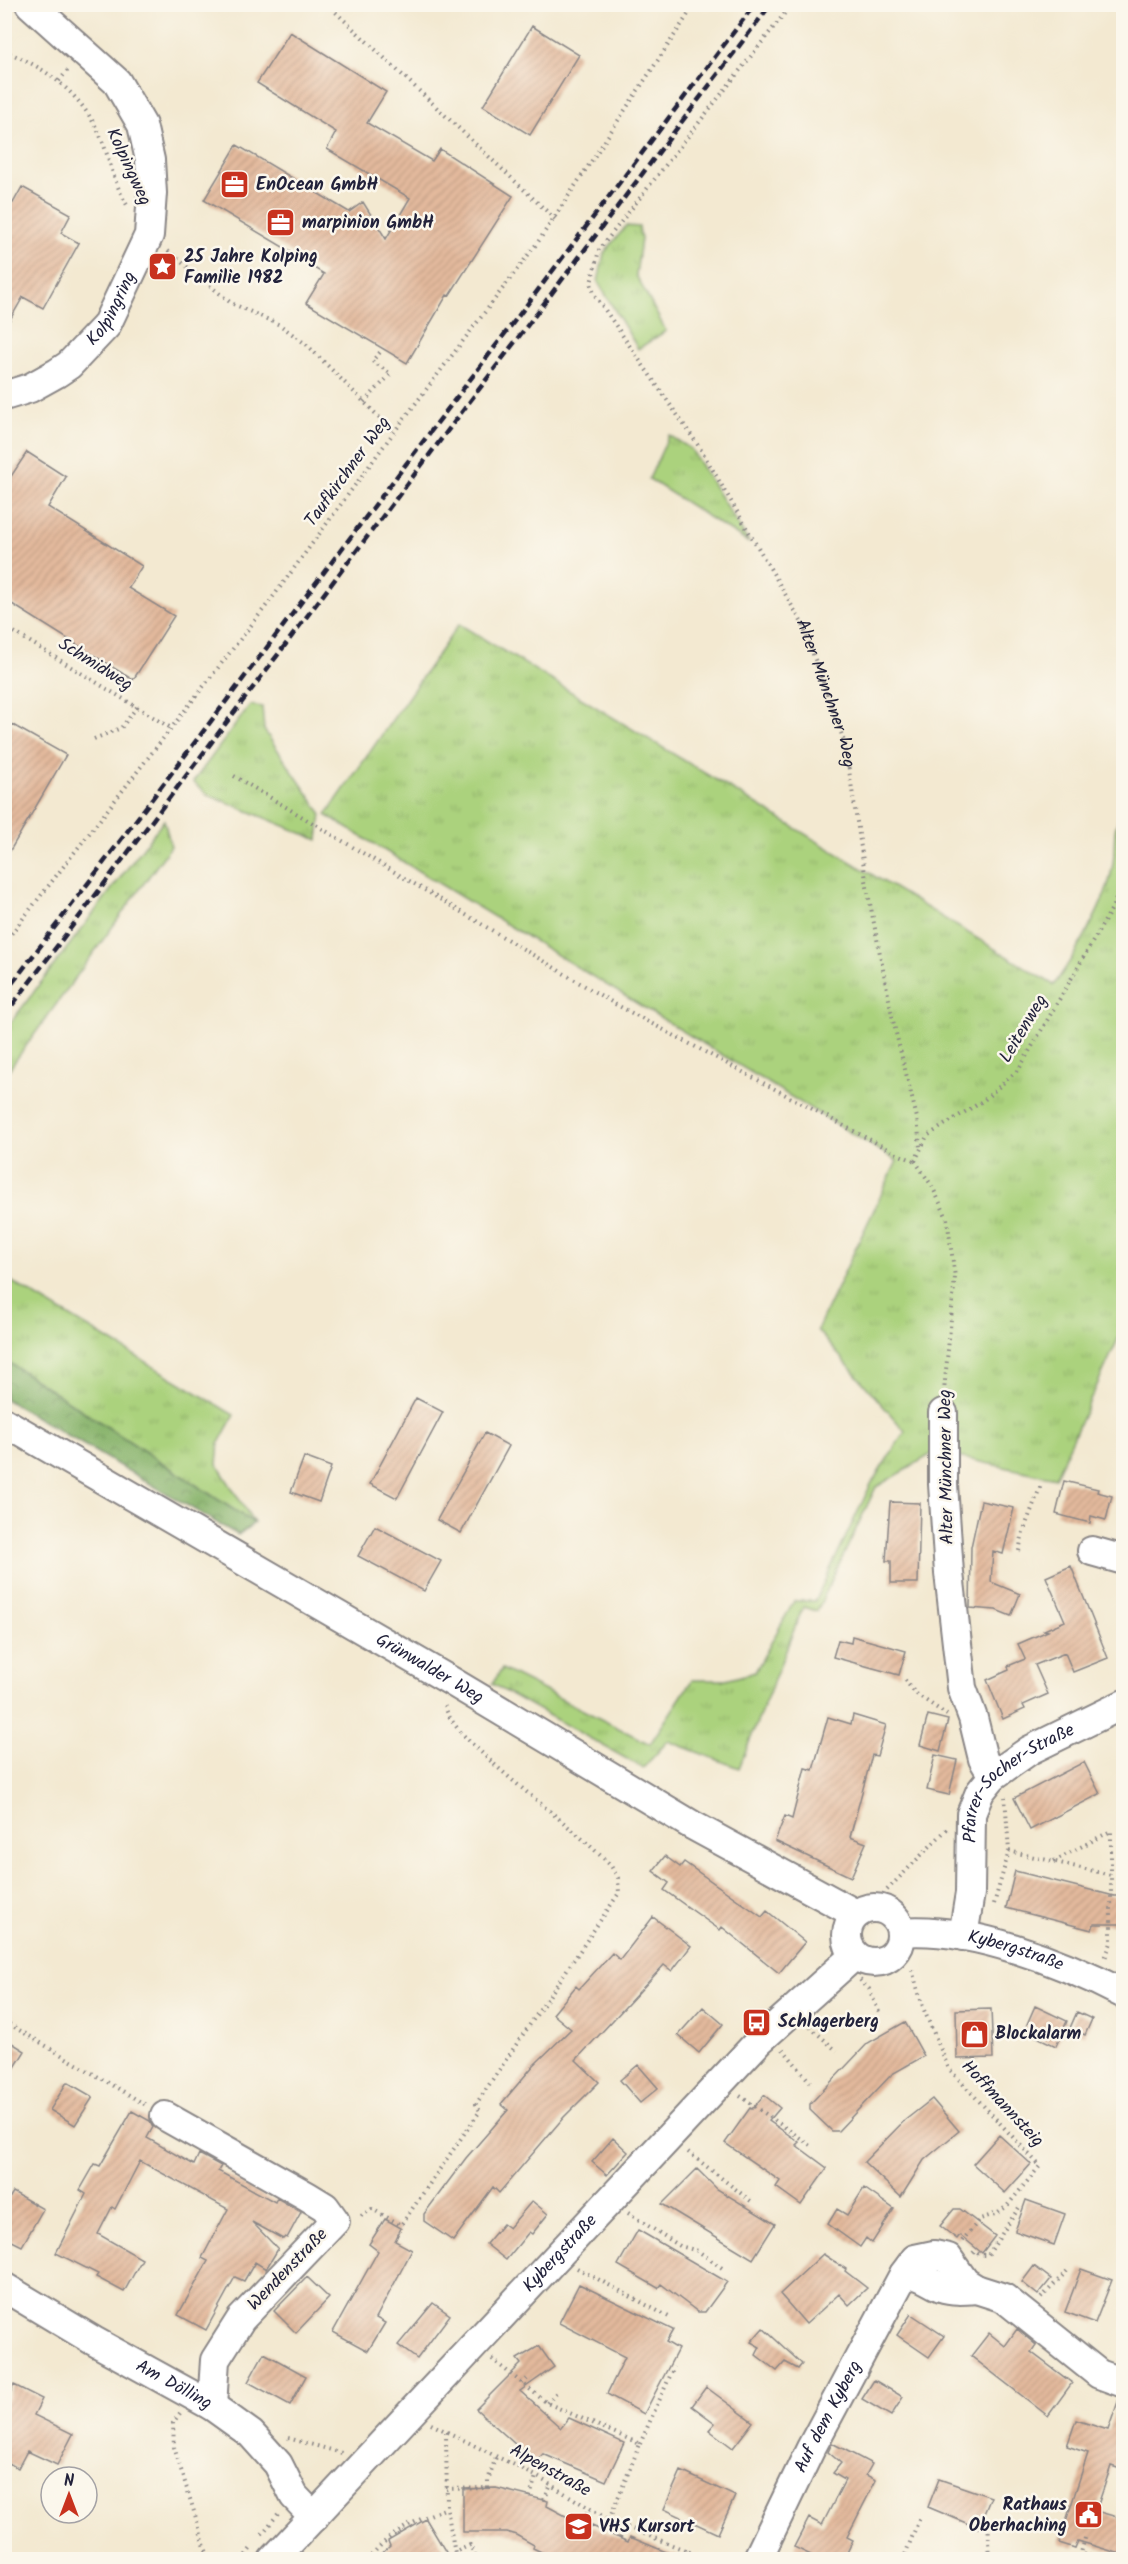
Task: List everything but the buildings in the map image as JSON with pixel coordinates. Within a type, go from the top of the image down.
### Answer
[{"type":"street","name":"Kolpingring","points":[[4,396],[30,388],[69,365],[106,326],[149,235],[152,194],[150,160],[142,125],[117,82],[30,4]]},
{"type":"street","name":"Alter Münchner Weg","points":[[943,1413],[943,1484],[949,1573],[962,1688],[973,1718],[983,1759],[999,1783]]},
{"type":"street","name":"Grünwalder Weg","points":[[4,1422],[451,1681],[692,1825],[856,1914]]},
{"type":"street","points":[[1092,1551],[1124,1560]]},
{"type":"street","name":"Pfarrer-Socher-Straße","points":[[974,1939],[970,1893],[971,1814],[980,1792],[999,1783],[1030,1750],[1124,1704]]},
{"type":"street","points":[[871,1908],[887,1911],[894,1916],[901,1932],[900,1943],[895,1952],[886,1959],[876,1962],[865,1961],[855,1955],[847,1939],[847,1929],[856,1914],[871,1908]]},
{"type":"street","name":"Kybergstraße","points":[[901,1932],[927,1929],[974,1939],[1074,1969],[1124,1994]]},
{"type":"street","name":"Kybergstraße","points":[[273,2559],[760,2040],[855,1955]]},
{"type":"street","name":"Wendenstraße","points":[[165,2116],[325,2207],[335,2221],[241,2319],[215,2360],[202,2401]]},
{"type":"street","name":"Auf dem Kyberg","points":[[758,2559],[811,2448],[904,2274],[915,2259],[925,2256],[948,2258]]},
{"type":"street","points":[[948,2258],[965,2282],[976,2289],[1004,2298],[1099,2374],[1124,2383]]},
{"type":"street","points":[[904,2274],[921,2275],[940,2286],[954,2290],[976,2289]]},
{"type":"street","name":"Am Dölling","points":[[4,2287],[94,2341],[202,2401],[258,2441],[278,2464],[294,2496],[314,2517]]},
{"type":"path","points":[[327,4],[555,219]]},
{"type":"path","name":"Taufkirchner Weg","points":[[4,944],[270,601],[555,219],[695,4]]},
{"type":"path","name":"Alter Münchner Weg","points":[[792,4],[599,250],[591,283],[594,294],[700,448],[802,623],[845,744],[868,893],[894,1025],[917,1118],[920,1147]]},
{"type":"path","name":"Kolpingweg","points":[[4,51],[31,61],[59,81],[83,106],[101,137],[125,202],[149,235],[231,303],[280,325],[307,345],[394,432]]},
{"type":"path","points":[[364,402],[391,374],[372,361],[383,349]]},
{"type":"path","name":"Schmidweg","points":[[4,626],[171,728]]},
{"type":"path","points":[[94,739],[121,728],[137,707]]},
{"type":"path","points":[[234,776],[615,1004],[895,1153],[915,1161]]},
{"type":"path","name":"Leitenweg","points":[[915,1161],[927,1136],[984,1100],[1019,1069],[1111,910],[1124,881]]},
{"type":"path","name":"Alter Münchner Weg","points":[[915,1161],[932,1186],[947,1218],[955,1277],[943,1413]]},
{"type":"path","points":[[1019,1551],[1023,1532],[1041,1485]]},
{"type":"path","points":[[905,1680],[915,1693],[944,1715],[973,1718]]},
{"type":"path","points":[[361,2216],[372,2209],[401,2225],[480,2111],[476,2104],[619,1893],[618,1878],[611,1866],[512,1782],[472,1744],[448,1715],[442,1696],[451,1681]]},
{"type":"path","points":[[974,1939],[1009,1851],[999,1783]]},
{"type":"path","points":[[887,1890],[960,1816],[971,1814]]},
{"type":"path","points":[[1053,1861],[1111,1831],[1110,1943],[1097,1980]]},
{"type":"path","points":[[1009,1851],[1110,1875]]},
{"type":"path","name":"Hoffmannsteig","points":[[912,1970],[924,2010],[949,2069],[1040,2166],[1007,2206],[998,2213],[980,2219],[948,2258]]},
{"type":"path","points":[[869,1989],[879,2012]]},
{"type":"path","points":[[4,2021],[165,2116]]},
{"type":"path","points":[[804,2023],[837,2050]]},
{"type":"path","points":[[797,2068],[810,2082]]},
{"type":"path","points":[[737,2094],[813,2147]]},
{"type":"path","points":[[685,2150],[752,2202]]},
{"type":"path","points":[[980,2255],[988,2255],[994,2249],[1020,2206]]},
{"type":"path","points":[[633,2216],[680,2247],[698,2251],[725,2270]]},
{"type":"path","points":[[1035,2297],[1039,2299],[1069,2269]]},
{"type":"path","points":[[588,2273],[669,2317]]},
{"type":"path","points":[[486,2355],[547,2403],[640,2444]]},
{"type":"path","points":[[609,2520],[674,2367]]},
{"type":"path","points":[[522,2384],[527,2379]]},
{"type":"path","points":[[547,2403],[556,2393]]},
{"type":"path","points":[[202,2401],[173,2423],[174,2447],[209,2559]]},
{"type":"path","name":"Alpenstraße","points":[[414,2410],[424,2421],[536,2476],[609,2520],[660,2543],[685,2549],[710,2559]]},
{"type":"path","points":[[446,2432],[447,2508],[456,2559]]},
{"type":"path","points":[[446,2489],[488,2488],[488,2480],[496,2457]]},
{"type":"path","points":[[530,2497],[536,2476]]},
{"type":"path","points":[[544,2500],[551,2485]]},
{"type":"path","points":[[368,2559],[384,2540],[428,2515],[447,2508]]},
{"type":"path","points":[[580,2524],[589,2508]]},
{"type":"path","points":[[1121,2518],[1124,2509]]},
{"type":"path","points":[[903,2559],[920,2517]]},
{"type":"path","points":[[988,2518],[990,2559]]},
{"type":"path","points":[[620,2538],[624,2527]]},
{"type":"path","points":[[1085,2538],[1081,2553],[1103,2559]]},
{"type":"path","points":[[458,2551],[470,2545],[476,2556]]},
{"type":"path","points":[[685,2549],[686,2559]]},
{"type":"green space","points":[[626,226],[639,227],[641,239],[636,275],[666,331],[638,349],[598,282],[604,253]]},
{"type":"green space","points":[[669,435],[691,449],[749,543],[649,479]]},
{"type":"green space","points":[[459,624],[1054,985],[1097,913],[1109,883],[1116,825],[1123,811],[1123,1328],[1055,1478],[935,1452],[876,1487],[817,1611],[803,1607],[739,1768],[668,1741],[643,1768],[492,1684],[502,1669],[650,1744],[692,1680],[726,1680],[755,1672],[794,1601],[815,1601],[871,1484],[905,1431],[817,1330],[897,1161],[326,815]]},
{"type":"green space","points":[[250,705],[262,707],[264,730],[321,813],[318,840],[207,794],[193,782]]},
{"type":"green space","points":[[164,820],[171,846],[5,1075],[5,1030]]},
{"type":"green space","points":[[4,1277],[234,1415],[219,1443],[217,1464],[254,1523],[5,1360]]},
{"type":"green space","points":[[5,1360],[254,1523],[238,1535],[5,1399]]},
{"type":"railway","points":[[4,994],[755,4]]},
{"type":"railway","points":[[4,1016],[771,4]]},
{"type":"place","name":"EnOcean GmbH","points":[[235,185]]},
{"type":"place","name":"marpinion GmbH","points":[[281,223]]},
{"type":"place","name":"25 Jahre Kolping Familie 1982","points":[[163,267]]},
{"type":"place","name":"Schlagerberg","points":[[757,2022]]},
{"type":"place","name":"Blockalarm","points":[[974,2034]]},
{"type":"place","name":"Rathaus Oberhaching","points":[[1088,2515]]},
{"type":"place","name":"VHS Kursort","points":[[578,2527]]}]
